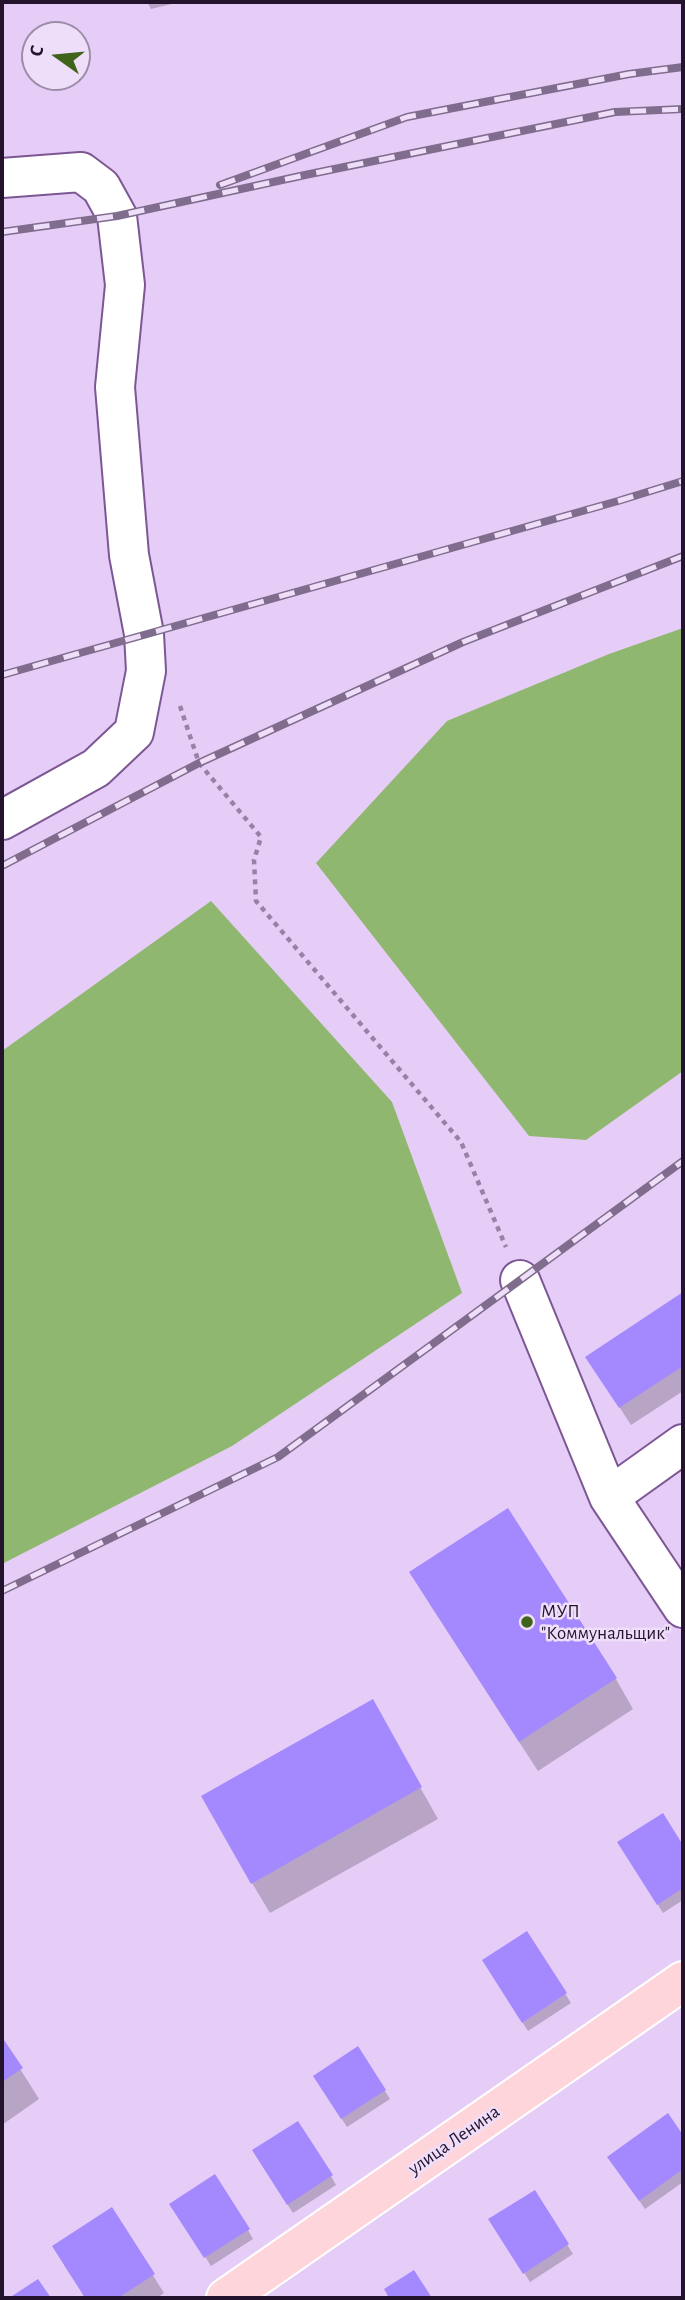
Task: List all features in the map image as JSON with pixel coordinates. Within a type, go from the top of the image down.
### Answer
[{"type":"main road","name":"улица Ленина","points":[[226,2298],[683,1981]]},
{"type":"street","points":[[2,178],[81,172],[101,187],[117,216],[125,285],[115,387],[129,555],[144,634],[146,671],[134,732],[96,768],[2,820]]},
{"type":"street","points":[[520,1280],[609,1497],[683,1608]]},
{"type":"street","points":[[609,1497],[683,1444]]},
{"type":"path","points":[[178,701],[199,763],[261,837],[254,860],[256,901],[461,1142],[520,1280]]},
{"type":"green space","points":[[683,628],[683,1071],[586,1140],[529,1136],[316,863],[447,721],[609,654]]},
{"type":"green space","points":[[211,901],[392,1102],[462,1293],[232,1446],[2,1564],[2,1051]]},
{"type":"building","points":[[683,1292],[683,1366],[619,1408],[585,1357]]},
{"type":"building","points":[[508,1508],[617,1678],[519,1742],[409,1572]]},
{"type":"building","points":[[373,1699],[422,1787],[251,1884],[201,1796]]},
{"type":"building","points":[[663,1813],[683,1845],[683,1888],[657,1905],[617,1842]]},
{"type":"building","points":[[527,1931],[567,1993],[522,2023],[482,1960]]},
{"type":"building","points":[[2,2037],[23,2068],[2,2082]]},
{"type":"building","points":[[358,2046],[386,2090],[341,2119],[313,2076]]},
{"type":"building","points":[[668,2113],[683,2135],[683,2169],[639,2201],[607,2157]]},
{"type":"building","points":[[298,2121],[333,2175],[287,2205],[252,2150]]},
{"type":"building","points":[[215,2174],[250,2229],[204,2258],[169,2204]]},
{"type":"building","points":[[535,2190],[569,2244],[523,2274],[488,2219]]},
{"type":"building","points":[[112,2207],[155,2274],[118,2298],[85,2298],[52,2246]]},
{"type":"building","points":[[414,2270],[432,2298],[389,2298],[384,2289]]},
{"type":"building","points":[[38,2279],[51,2298],[9,2298]]},
{"type":"railway","points":[[220,185],[407,117],[629,74],[683,67]]},
{"type":"railway","points":[[2,232],[117,216],[615,112],[683,109]]},
{"type":"railway","points":[[2,675],[683,481]]},
{"type":"railway","points":[[2,866],[199,763],[463,642],[683,556]]},
{"type":"railway","points":[[2,1591],[278,1457],[683,1161]]},
{"type":"place","name":"МУП \"Коммунальщик\"","points":[[527,1622]]}]
